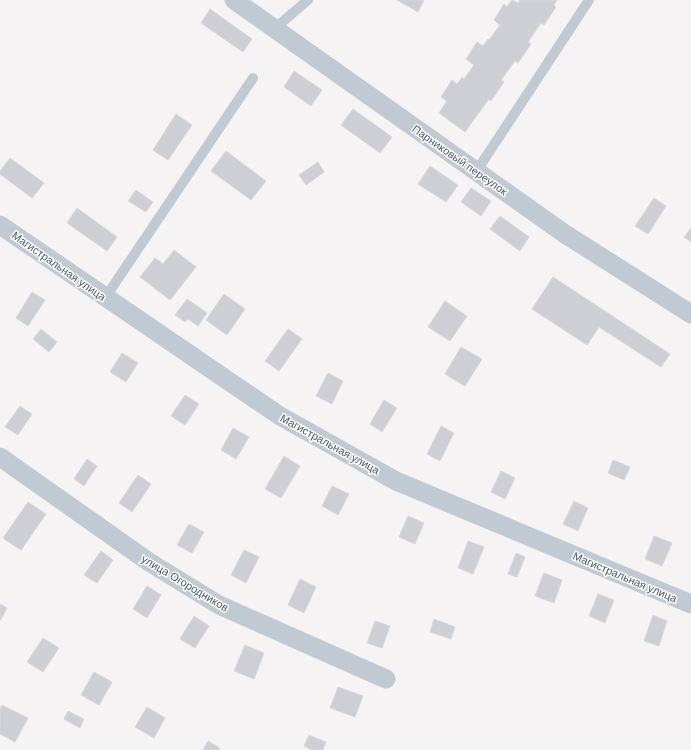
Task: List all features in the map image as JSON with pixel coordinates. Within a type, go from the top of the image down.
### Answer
[{"type":"street","name":"Парниковый переулок","points":[[234,0],[565,234],[691,314]]},
{"type":"street","name":"Магистральная улица","points":[[0,225],[280,416],[396,481],[691,604]]},
{"type":"street","name":"улица Огородников","points":[[0,458],[149,562],[219,605],[386,679]]},
{"type":"lane","points":[[274,29],[308,0]]},
{"type":"lane","points":[[476,172],[589,0]]},
{"type":"lane","points":[[105,298],[253,78]]},
{"type":"building","points":[[397,0],[424,0],[418,12]]},
{"type":"building","points":[[512,0],[518,3],[520,0],[557,0],[554,5],[556,7],[544,25],[541,23],[528,42],[531,44],[518,63],[515,61],[501,80],[504,82],[491,101],[489,99],[465,132],[439,113],[447,101],[441,97],[452,80],[457,84],[462,77],[464,79],[474,65],[466,59],[477,42],[483,46],[488,39],[489,40],[500,25],[494,20],[504,4],[507,7]]},
{"type":"building","points":[[210,9],[252,39],[243,52],[201,23]]},
{"type":"building","points":[[294,71],[322,90],[311,106],[284,87]]},
{"type":"building","points":[[353,109],[392,137],[380,153],[341,125]]},
{"type":"building","points":[[176,114],[192,125],[168,160],[153,150]]},
{"type":"building","points":[[226,151],[266,181],[251,200],[211,171]]},
{"type":"building","points":[[10,158],[44,183],[32,198],[0,174],[0,171]]},
{"type":"building","points":[[318,162],[324,172],[306,185],[299,175]]},
{"type":"building","points":[[430,166],[458,185],[446,202],[418,184]]},
{"type":"building","points":[[471,188],[491,201],[481,216],[461,202]]},
{"type":"building","points":[[136,190],[153,202],[146,212],[128,201]]},
{"type":"building","points":[[654,198],[666,206],[648,234],[635,226]]},
{"type":"building","points":[[77,208],[117,237],[107,251],[67,223]]},
{"type":"building","points":[[500,216],[529,237],[520,251],[490,229]]},
{"type":"building","points":[[691,228],[691,242],[684,237]]},
{"type":"building","points":[[174,250],[196,267],[170,300],[140,277],[155,258],[163,264]]},
{"type":"building","points":[[553,277],[670,354],[661,367],[599,327],[587,345],[532,309]]},
{"type":"building","points":[[32,292],[45,300],[28,326],[16,318]]},
{"type":"building","points":[[224,294],[245,309],[227,335],[206,320]]},
{"type":"building","points":[[187,299],[207,313],[198,326],[188,319],[185,322],[175,315]]},
{"type":"building","points":[[445,301],[467,316],[450,341],[428,327]]},
{"type":"building","points":[[41,329],[57,342],[49,352],[33,339]]},
{"type":"building","points":[[288,329],[302,339],[279,371],[265,361]]},
{"type":"building","points":[[461,347],[482,359],[465,386],[445,374]]},
{"type":"building","points":[[122,353],[138,363],[126,382],[110,372]]},
{"type":"building","points":[[328,373],[343,381],[332,404],[316,396]]},
{"type":"building","points":[[185,395],[199,404],[185,425],[171,416]]},
{"type":"building","points":[[384,400],[397,408],[382,432],[370,424]]},
{"type":"building","points":[[20,406],[32,414],[18,435],[5,427]]},
{"type":"building","points":[[441,426],[454,433],[440,461],[427,454]]},
{"type":"building","points":[[233,428],[249,437],[236,459],[221,450]]},
{"type":"building","points":[[284,456],[300,466],[281,498],[265,489]]},
{"type":"building","points":[[87,459],[97,466],[84,486],[74,479]]},
{"type":"building","points":[[613,460],[630,467],[624,480],[608,473]]},
{"type":"building","points":[[501,471],[515,478],[505,499],[491,492]]},
{"type":"building","points":[[138,475],[151,484],[132,512],[119,503]]},
{"type":"building","points":[[332,486],[349,494],[338,515],[322,506]]},
{"type":"building","points":[[574,501],[588,508],[578,531],[563,524]]},
{"type":"building","points":[[28,502],[46,514],[21,550],[3,538]]},
{"type":"building","points":[[408,516],[424,523],[415,544],[399,537]]},
{"type":"building","points":[[189,524],[204,532],[192,553],[177,545]]},
{"type":"building","points":[[654,536],[672,543],[662,566],[645,559]]},
{"type":"building","points":[[468,541],[484,547],[473,574],[458,568]]},
{"type":"building","points":[[244,550],[259,557],[246,583],[231,575]]},
{"type":"building","points":[[101,551],[113,560],[97,583],[84,575]]},
{"type":"building","points":[[516,553],[525,557],[517,577],[508,574]]},
{"type":"building","points":[[544,573],[562,580],[554,603],[535,596]]},
{"type":"building","points":[[300,579],[316,587],[304,613],[288,605]]},
{"type":"building","points":[[147,586],[161,595],[147,618],[133,609]]},
{"type":"building","points":[[598,594],[614,600],[605,623],[589,616]]},
{"type":"building","points":[[0,604],[7,608],[0,621]]},
{"type":"building","points":[[653,615],[667,621],[659,646],[644,641]]},
{"type":"building","points":[[194,616],[209,626],[195,648],[180,639]]},
{"type":"building","points":[[434,619],[455,627],[451,639],[430,632]]},
{"type":"building","points":[[375,621],[390,626],[382,648],[367,643]]},
{"type":"building","points":[[43,638],[59,648],[43,672],[27,662]]},
{"type":"building","points":[[245,645],[264,653],[254,679],[234,671]]},
{"type":"building","points":[[94,672],[112,682],[99,705],[81,695]]},
{"type":"building","points":[[338,687],[363,696],[355,717],[330,708]]},
{"type":"building","points":[[2,705],[28,718],[15,742],[0,734],[0,709]]},
{"type":"building","points":[[147,707],[165,718],[154,738],[135,727]]},
{"type":"building","points":[[68,711],[84,719],[80,728],[64,719]]},
{"type":"building","points":[[309,735],[326,742],[323,750],[312,750],[304,746]]},
{"type":"building","points":[[208,741],[220,748],[219,750],[203,750]]}]
